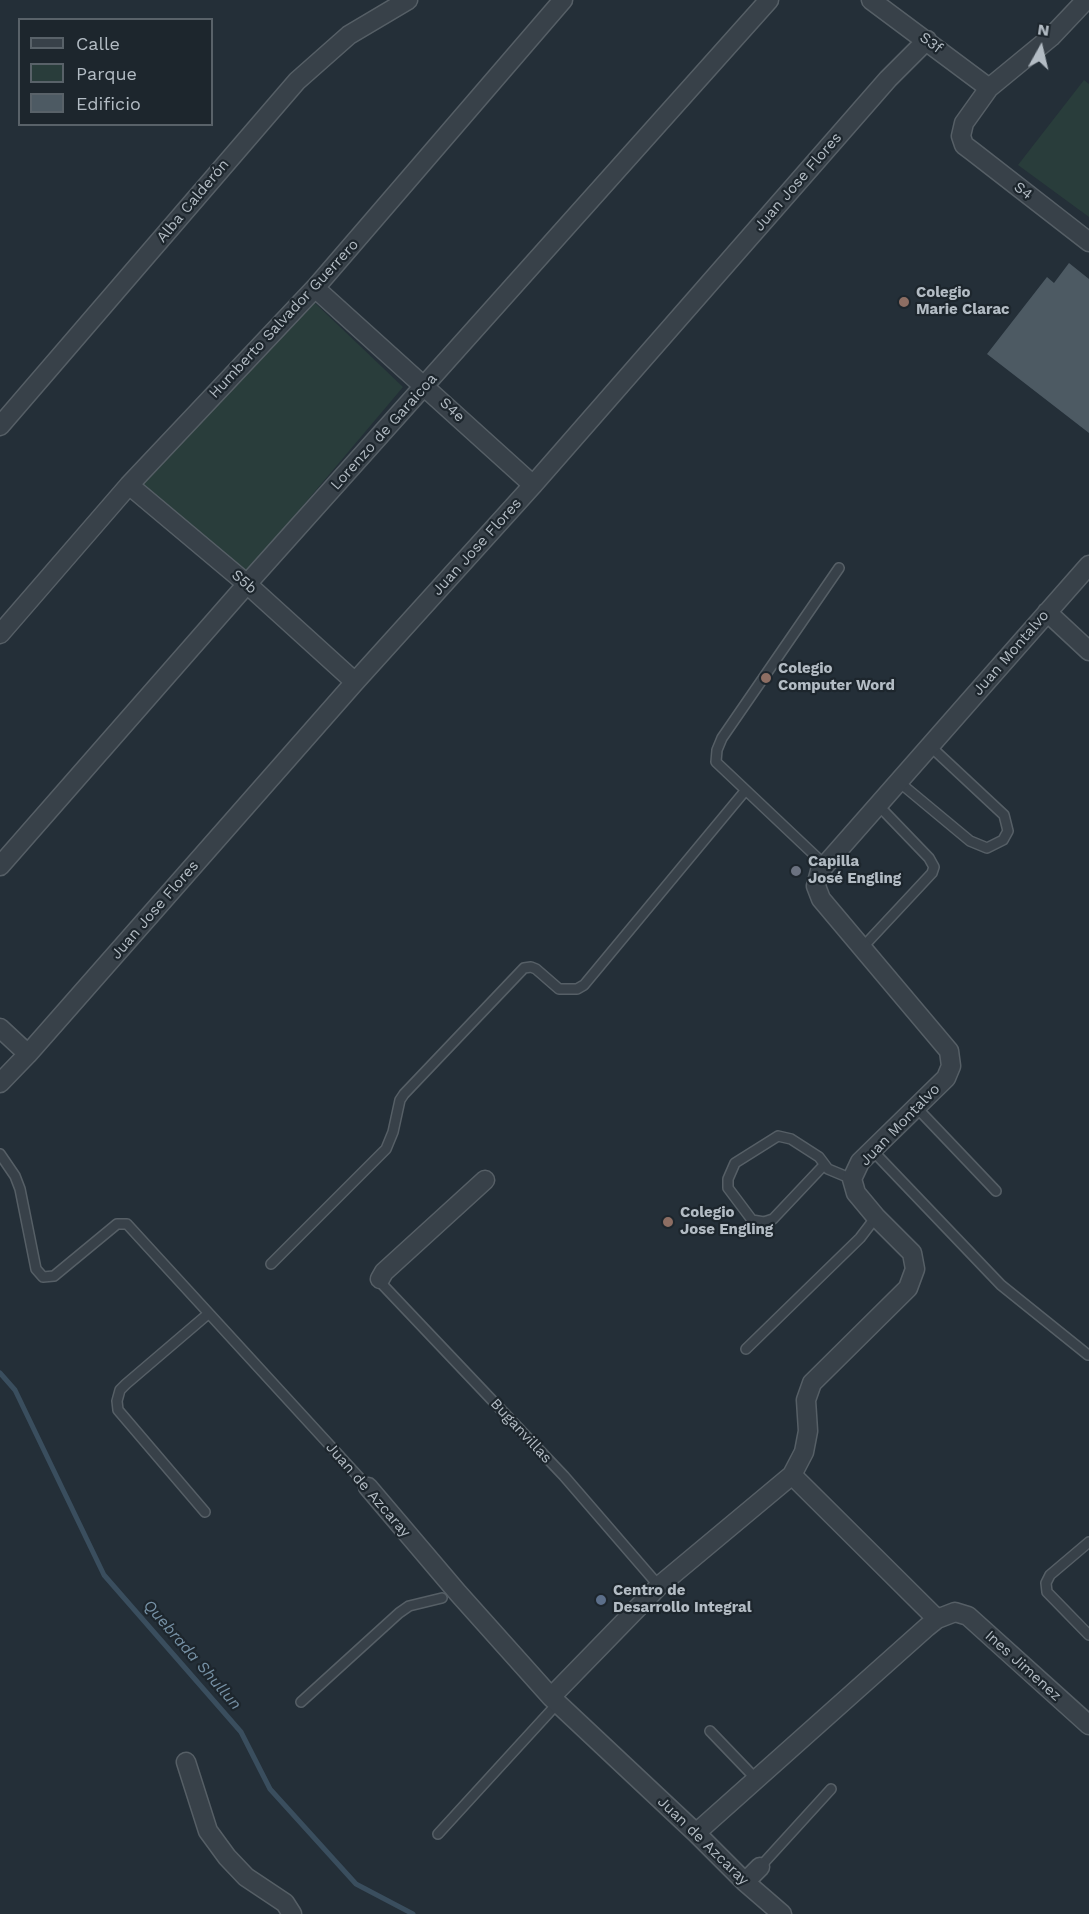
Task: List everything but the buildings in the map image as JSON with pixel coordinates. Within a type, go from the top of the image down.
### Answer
[{"type":"street","name":"Alba Calderón","points":[[0,426],[291,87],[349,35],[408,0]]},
{"type":"street","name":"Humberto Salvador Guerrero","points":[[0,634],[129,485],[315,288],[562,0]]},
{"type":"street","name":"Lorenzo de Garaicoa","points":[[0,866],[248,584],[769,0]]},
{"type":"street","name":"S3f","points":[[871,0],[989,88]]},
{"type":"street","points":[[989,88],[1051,37],[1086,0]]},
{"type":"street","name":"Juan Jose Flores","points":[[0,1083],[533,485],[888,80],[927,40]]},
{"type":"street","name":"S4","points":[[989,88],[964,123],[961,136],[964,144],[1089,242]]},
{"type":"street","name":"S4e","points":[[315,288],[533,485]]},
{"type":"street","name":"S5b","points":[[129,485],[248,584],[356,682]]},
{"type":"street","name":"Juan Montalvo","points":[[554,1701],[659,1586],[792,1475],[804,1452],[808,1431],[806,1400],[812,1383],[908,1288],[915,1269],[912,1253],[856,1193],[852,1179],[860,1162],[946,1078],[951,1066],[949,1051],[820,899],[816,886],[820,871],[825,865],[1089,565]]},
{"type":"street","points":[[1047,612],[1089,651]]},
{"type":"street","points":[[0,1028],[28,1054]]},
{"type":"street","points":[[380,1279],[384,1272],[485,1180]]},
{"type":"street","points":[[696,1833],[937,1619],[792,1475]]},
{"type":"street","name":"Juan de Azcaray","points":[[368,1487],[450,1596],[554,1701],[696,1833],[745,1882],[783,1914]]},
{"type":"street","name":"Ines Jimenez","points":[[937,1619],[954,1612],[968,1616],[1089,1725]]},
{"type":"street","points":[[186,1762],[208,1831],[226,1857],[246,1877],[285,1903],[292,1914]]},
{"type":"street","points":[[745,1882],[760,1867]]},
{"type":"lane","points":[[825,865],[716,762],[717,750],[722,738],[839,568]]},
{"type":"lane","points":[[899,782],[970,841],[987,848],[1003,840],[1008,831],[1005,815],[930,746]]},
{"type":"lane","points":[[271,1264],[386,1149],[393,1132],[399,1100],[524,968],[531,967],[559,989],[577,989],[584,985],[745,791]]},
{"type":"lane","points":[[862,948],[932,873],[934,867],[878,805]]},
{"type":"lane","points":[[916,1107],[996,1191]]},
{"type":"lane","points":[[824,1165],[773,1219],[764,1222],[752,1220],[728,1188],[728,1179],[735,1163],[778,1136],[791,1139],[819,1157],[824,1165],[852,1179]]},
{"type":"lane","points":[[872,1150],[1001,1285],[1088,1355]]},
{"type":"lane","name":"Juan de Azcaray","points":[[0,1154],[15,1176],[20,1190],[36,1269],[43,1277],[54,1276],[117,1224],[127,1224],[368,1487]]},
{"type":"lane","points":[[746,1349],[860,1238],[876,1217]]},
{"type":"lane","name":"Buganvillas","points":[[380,1279],[380,1282],[564,1476],[659,1586]]},
{"type":"lane","points":[[205,1512],[118,1410],[117,1401],[120,1390],[126,1384],[208,1314]]},
{"type":"lane","points":[[1089,1542],[1050,1575],[1046,1583],[1047,1592],[1089,1635]]},
{"type":"lane","points":[[301,1702],[399,1613],[409,1606],[450,1596]]},
{"type":"lane","points":[[438,1834],[554,1701]]},
{"type":"lane","points":[[710,1731],[756,1780]]},
{"type":"lane","points":[[760,1867],[831,1790]]},
{"type":"green space","points":[[1084,80],[1089,84],[1089,217],[1018,165]]},
{"type":"green space","points":[[315,303],[403,387],[247,572],[141,485]]},
{"type":"waterway","name":"Quebrada Shullun","points":[[0,1373],[15,1390],[104,1575],[241,1732],[270,1789],[356,1884],[413,1914]]},
{"type":"place","name":"Colegio Marie Clarac","points":[[904,302]]},
{"type":"place","name":"Colegio Computer Word","points":[[766,678]]},
{"type":"place","name":"Capilla José Engling","points":[[796,871]]},
{"type":"place","name":"Colegio Jose Engling","points":[[668,1222]]},
{"type":"place","name":"Centro de Desarrollo Integral","points":[[601,1600]]}]
